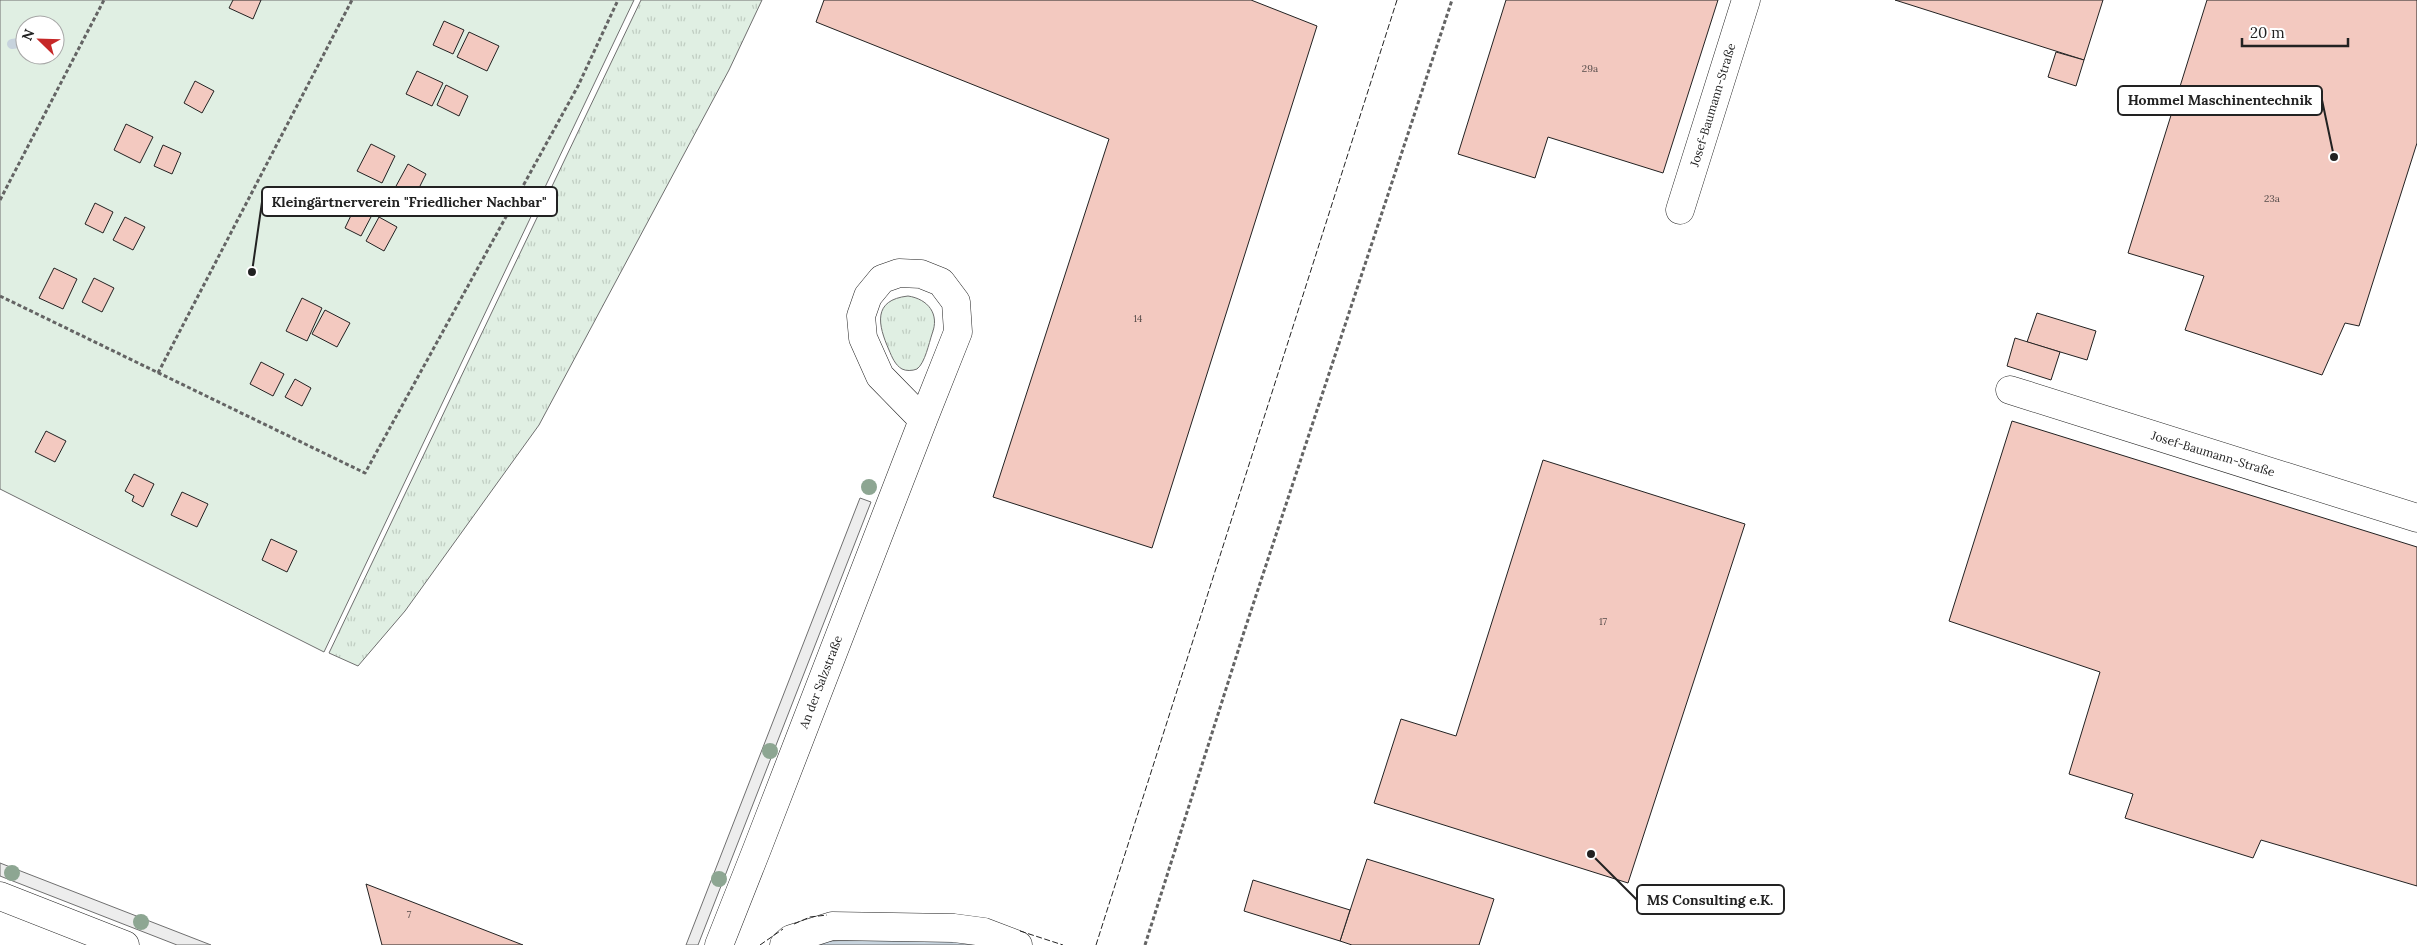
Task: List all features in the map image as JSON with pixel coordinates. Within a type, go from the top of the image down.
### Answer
[{"type":"street","name":"Josef-Baumann-Straße","points":[[1680,210],[1746,0]]},
{"type":"street","name":"An der Salzstraße","points":[[719,945],[958,332],[956,302],[942,282],[921,274],[899,273],[882,279],[868,296],[861,316],[863,338],[880,376],[923,420]]},
{"type":"street","name":"Josef-Baumann-Straße","points":[[2010,390],[2417,518]]},
{"type":"street","points":[[0,896],[125,945]]},
{"type":"street","points":[[784,945],[792,939],[832,926],[954,928],[984,932],[1018,945]]},
{"type":"path","points":[[0,200],[104,0]]},
{"type":"path","points":[[158,373],[352,0]]},
{"type":"path","points":[[0,296],[365,473],[578,86],[618,0]]},
{"type":"path","points":[[1146,945],[1244,632],[1452,0]]},
{"type":"green space","points":[[0,0],[634,0],[324,652],[0,489]]},
{"type":"green space","points":[[641,0],[762,0],[729,70],[539,425],[405,611],[358,666],[329,653]]},
{"type":"green space","points":[[908,296],[921,300],[926,304],[931,309],[934,320],[934,327],[926,353],[920,366],[913,370],[902,369],[894,361],[885,341],[881,323],[883,308],[888,303],[896,298]]},
{"type":"shaded area","points":[[860,498],[871,502],[698,945],[686,945]]},
{"type":"shaded area","points":[[0,863],[211,945],[177,945],[0,876]]},
{"type":"shaded area","points":[[904,938],[987,945],[817,945],[826,941]]},
{"type":"building","points":[[233,0],[261,0],[253,19],[229,8]]},
{"type":"building","points":[[824,0],[1251,0],[1317,26],[1152,548],[993,497],[1109,139],[816,22]]},
{"type":"building","points":[[1506,0],[1718,0],[1663,173],[1548,137],[1535,178],[1458,154]]},
{"type":"building","points":[[1895,0],[2103,0],[2084,60]]},
{"type":"building","points":[[2207,0],[2417,0],[2417,143],[2359,326],[2345,323],[2322,375],[2185,330],[2204,276],[2128,253]]},
{"type":"building","points":[[444,21],[464,30],[453,54],[433,45]]},
{"type":"building","points":[[469,32],[499,46],[487,71],[457,57]]},
{"type":"building","points":[[2056,52],[2084,60],[2076,86],[2048,77]]},
{"type":"building","points":[[417,71],[443,83],[432,106],[406,94]]},
{"type":"building","points":[[195,81],[214,91],[202,113],[184,103]]},
{"type":"building","points":[[446,85],[468,96],[459,116],[437,105]]},
{"type":"building","points":[[126,124],[153,137],[140,163],[114,150]]},
{"type":"building","points":[[371,144],[395,156],[382,183],[357,171]]},
{"type":"building","points":[[163,145],[181,153],[172,174],[154,166]]},
{"type":"building","points":[[408,164],[426,174],[414,198],[395,188]]},
{"type":"building","points":[[95,203],[113,212],[103,233],[85,224]]},
{"type":"building","points":[[355,207],[372,215],[361,236],[345,228]]},
{"type":"building","points":[[125,217],[145,227],[133,250],[113,240]]},
{"type":"building","points":[[379,217],[397,227],[384,251],[366,241]]},
{"type":"building","points":[[54,268],[77,279],[63,309],[39,298]]},
{"type":"building","points":[[94,278],[114,288],[102,312],[82,302]]},
{"type":"building","points":[[302,298],[322,308],[307,341],[286,331]]},
{"type":"building","points":[[325,310],[350,323],[337,347],[312,334]]},
{"type":"building","points":[[2037,313],[2096,331],[2087,360],[2027,342]]},
{"type":"building","points":[[2015,338],[2060,352],[2051,380],[2007,366]]},
{"type":"building","points":[[261,362],[284,374],[273,396],[250,384]]},
{"type":"building","points":[[295,379],[311,388],[302,406],[285,397]]},
{"type":"building","points":[[2012,421],[2417,547],[2417,886],[2261,840],[2253,858],[2125,818],[2133,794],[2069,774],[2100,672],[1949,621]]},
{"type":"building","points":[[46,431],[66,441],[55,462],[35,452]]},
{"type":"building","points":[[1543,460],[1745,524],[1628,883],[1374,803],[1401,719],[1456,736]]},
{"type":"building","points":[[134,474],[154,484],[143,507],[132,501],[134,496],[125,491]]},
{"type":"building","points":[[182,492],[208,504],[197,527],[171,515]]},
{"type":"building","points":[[271,539],[297,551],[287,572],[262,560]]},
{"type":"building","points":[[1367,859],[1494,899],[1479,945],[1352,945],[1340,941]]},
{"type":"building","points":[[1253,880],[1350,910],[1340,941],[1244,911]]},
{"type":"building","points":[[366,884],[523,945],[382,945]]},
{"type":"fence","points":[[1096,945],[1397,0]]},
{"type":"fence","points":[[794,924],[810,917],[827,915]]},
{"type":"fence","points":[[760,945],[783,929]]},
{"type":"fence","points":[[1020,931],[1063,945]]},
{"type":"place","name":"Hommel Maschinentechnik","points":[[2334,157]]},
{"type":"place","name":"Kleingärtnerverein \"Friedlicher Nachbar\"","points":[[252,272]]},
{"type":"place","name":"MS Consulting e.K.","points":[[1591,854]]}]
